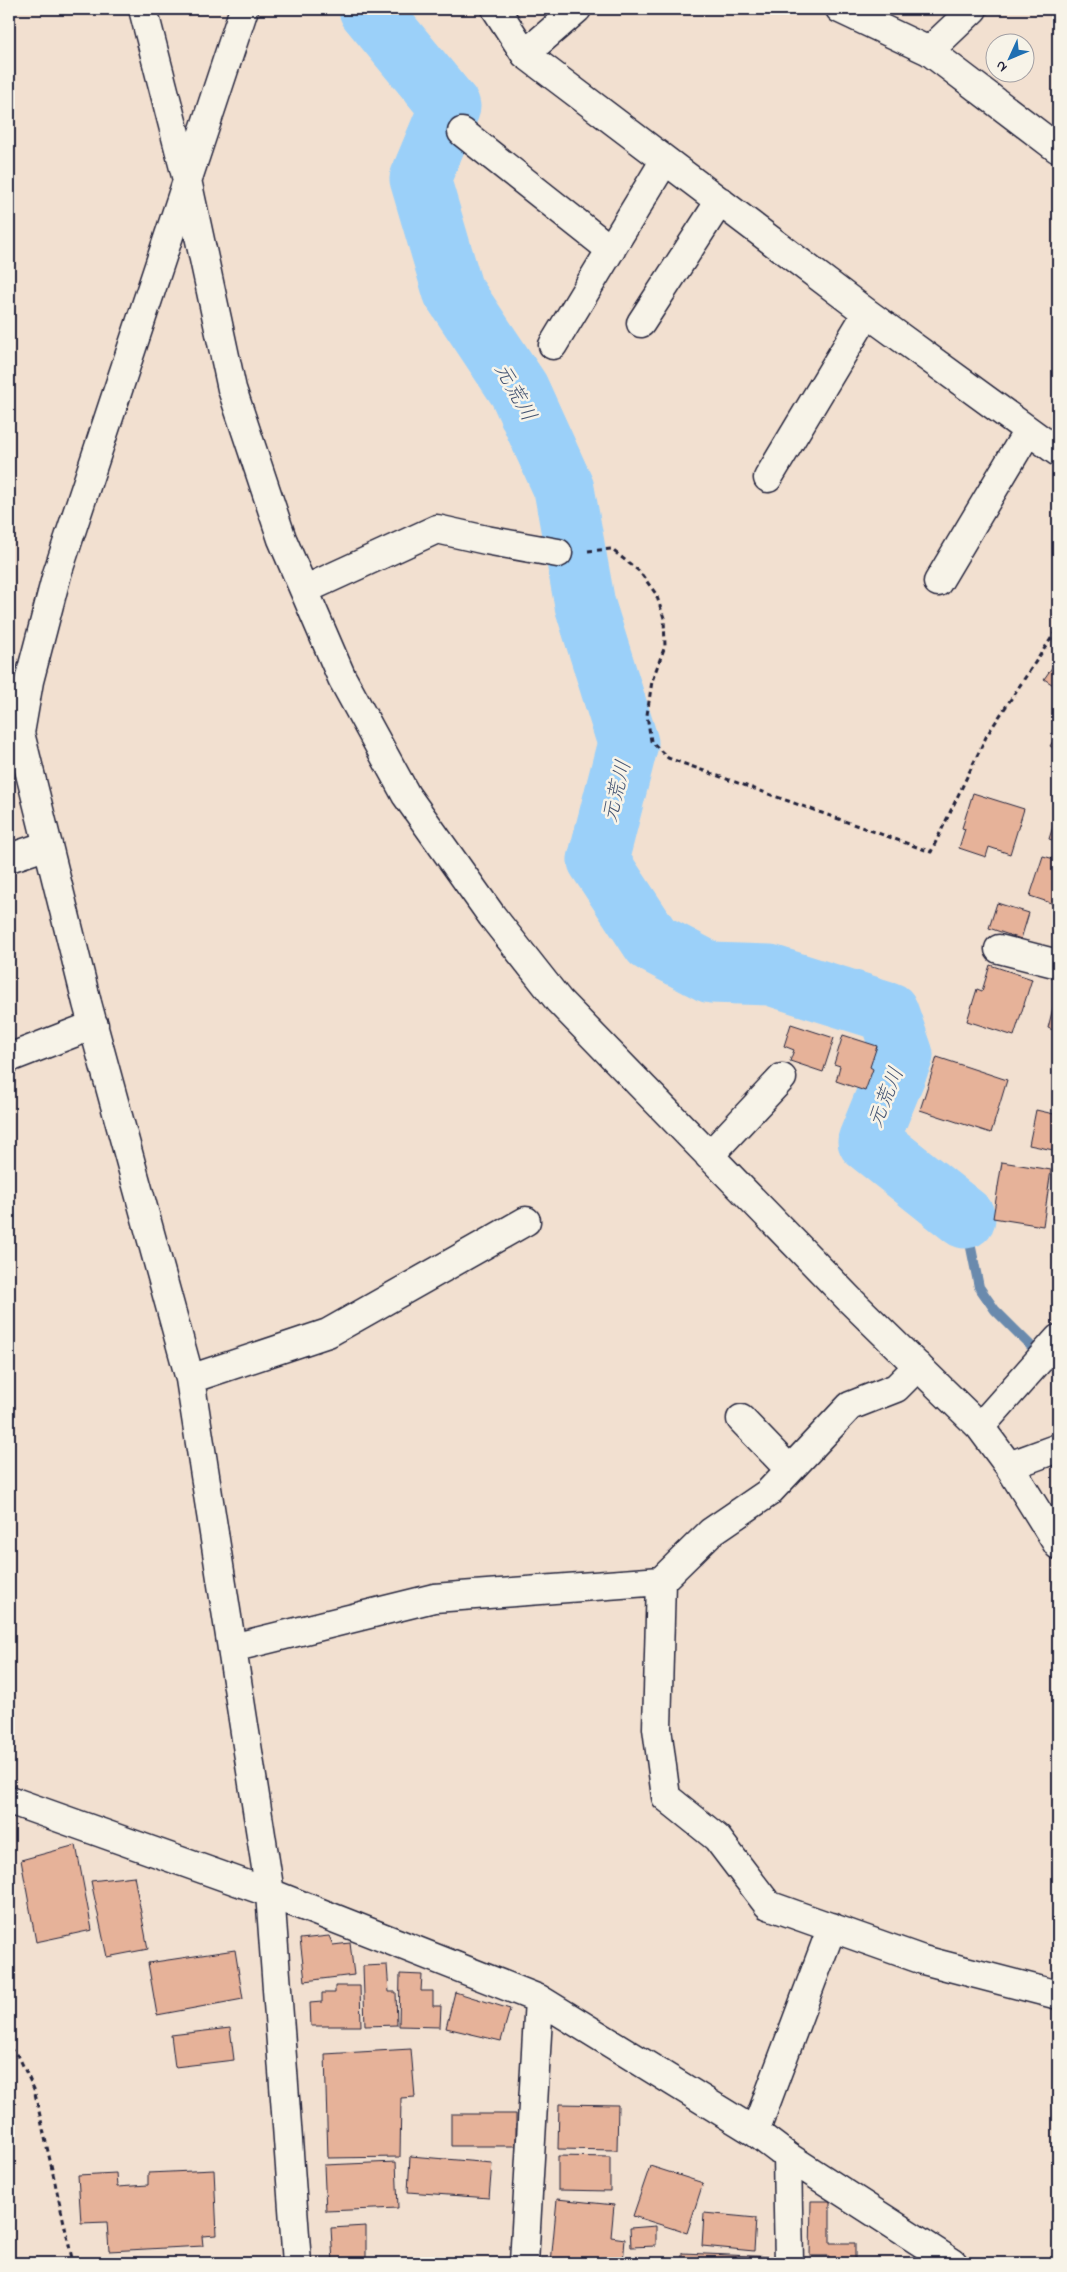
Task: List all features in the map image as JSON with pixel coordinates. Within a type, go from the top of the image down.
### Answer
[{"type":"street","points":[[143,9],[187,180],[232,390],[282,539],[342,678],[406,795],[492,916],[559,1001],[849,1299],[980,1427],[1009,1466],[1058,1546]]},
{"type":"street","points":[[244,9],[57,574],[29,681],[14,722],[190,1379],[270,1893],[297,2263]]},
{"type":"street","points":[[496,9],[525,54],[867,313],[1058,452]]},
{"type":"street","points":[[525,54],[578,9]]},
{"type":"street","points":[[840,9],[929,51],[1058,149]]},
{"type":"street","points":[[929,51],[973,9]]},
{"type":"street","points":[[462,132],[611,250]]},
{"type":"street","points":[[553,346],[665,160]]},
{"type":"street","points":[[641,324],[720,201]]},
{"type":"street","points":[[768,478],[867,313]]},
{"type":"street","points":[[938,582],[1028,431]]},
{"type":"street","points":[[304,590],[437,529],[486,540],[570,552]]},
{"type":"street","points":[[9,858],[48,845]]},
{"type":"street","points":[[999,949],[1058,964]]},
{"type":"street","points":[[9,1058],[94,1025]]},
{"type":"street","points":[[709,1156],[782,1078]]},
{"type":"street","points":[[190,1379],[328,1333],[526,1221]]},
{"type":"street","points":[[980,1427],[1058,1339]]},
{"type":"street","points":[[232,1648],[434,1598],[661,1581],[711,1532],[768,1493],[850,1406],[896,1388],[918,1366]]},
{"type":"street","points":[[741,1419],[789,1470]]},
{"type":"street","points":[[1009,1466],[1058,1448]]},
{"type":"street","points":[[661,1581],[657,1728],[666,1797],[717,1838],[768,1905],[923,1960],[1058,1996]]},
{"type":"street","points":[[9,1801],[270,1893],[539,1999],[755,2132],[787,2156],[953,2263]]},
{"type":"street","points":[[755,2132],[832,1927]]},
{"type":"street","points":[[524,2263],[539,1999]]},
{"type":"street","points":[[787,2156],[789,2263]]},
{"type":"path","points":[[570,552],[611,549],[639,571],[656,594],[664,618],[665,646],[652,680],[648,715],[650,741],[668,758],[931,852],[987,735],[1058,628]]},
{"type":"path","points":[[9,2048],[18,2057],[34,2089],[73,2263]]},
{"type":"building","points":[[1058,659],[1058,688],[1044,679]]},
{"type":"building","points":[[1058,733],[1058,751],[1050,746]]},
{"type":"building","points":[[973,793],[1024,809],[1010,854],[989,847],[986,857],[959,848],[965,829],[962,828]]},
{"type":"building","points":[[1056,817],[1058,818],[1058,842],[1049,839]]},
{"type":"building","points":[[1043,856],[1058,860],[1058,891],[1054,904],[1030,896]]},
{"type":"building","points":[[997,903],[1029,913],[1021,939],[989,928]]},
{"type":"building","points":[[990,965],[1032,979],[1014,1036],[967,1021],[977,989],[982,991]]},
{"type":"building","points":[[1058,988],[1058,1032],[1048,1028]]},
{"type":"building","points":[[791,1024],[834,1038],[823,1072],[790,1061],[794,1050],[784,1046]]},
{"type":"building","points":[[843,1035],[877,1046],[870,1067],[873,1069],[865,1091],[836,1081],[840,1066],[834,1064]]},
{"type":"building","points":[[937,1057],[1007,1080],[991,1133],[920,1110]]},
{"type":"building","points":[[1036,1110],[1058,1115],[1058,1151],[1029,1145]]},
{"type":"building","points":[[1002,1162],[1051,1170],[1043,1226],[993,1218]]},
{"type":"building","points":[[76,1845],[92,1930],[36,1942],[21,1860]]},
{"type":"building","points":[[134,1876],[148,1949],[107,1957],[91,1881]]},
{"type":"building","points":[[329,1936],[333,1945],[350,1943],[354,1975],[305,1981],[300,1939]]},
{"type":"building","points":[[235,1950],[243,1999],[157,2015],[148,1963]]},
{"type":"building","points":[[387,1965],[389,1992],[396,1992],[397,2025],[365,2026],[363,1966]]},
{"type":"building","points":[[400,1974],[422,1975],[421,1991],[433,1991],[433,2006],[441,2006],[440,2027],[399,2026]]},
{"type":"building","points":[[335,1986],[360,1986],[361,2026],[311,2026],[310,2003],[322,2002],[322,1993],[335,1993]]},
{"type":"building","points":[[455,1992],[510,2009],[501,2041],[446,2028]]},
{"type":"building","points":[[230,2028],[234,2060],[175,2067],[171,2035]]},
{"type":"building","points":[[411,2049],[415,2097],[401,2098],[400,2157],[328,2158],[325,2054]]},
{"type":"building","points":[[559,2104],[618,2105],[617,2150],[558,2149]]},
{"type":"building","points":[[451,2114],[516,2114],[516,2146],[451,2146]]},
{"type":"building","points":[[410,2156],[492,2163],[489,2198],[408,2192]]},
{"type":"building","points":[[558,2156],[610,2157],[610,2191],[558,2190]]},
{"type":"building","points":[[396,2162],[398,2208],[326,2211],[324,2165]]},
{"type":"building","points":[[650,2166],[703,2183],[687,2233],[633,2216]]},
{"type":"building","points":[[214,2170],[217,2235],[202,2236],[203,2246],[109,2251],[107,2222],[81,2223],[78,2175],[116,2173],[117,2187],[148,2185],[148,2173]]},
{"type":"building","points":[[557,2199],[614,2205],[611,2237],[625,2239],[623,2263],[551,2263]]},
{"type":"building","points":[[811,2201],[830,2201],[830,2243],[855,2243],[855,2263],[829,2263],[829,2256],[810,2256]]},
{"type":"building","points":[[704,2213],[756,2218],[754,2251],[702,2246]]},
{"type":"building","points":[[366,2226],[366,2263],[333,2263],[331,2228]]},
{"type":"building","points":[[656,2226],[656,2246],[631,2247],[630,2228]]},
{"type":"building","points":[[682,2253],[776,2257],[775,2263],[682,2263]]},
{"type":"waterway","name":"元荒川","points":[[369,9],[450,107],[420,179],[453,291],[519,390],[564,489],[585,605],[628,743],[598,860],[652,942],[711,973],[770,975],[888,1012],[903,1055],[868,1141],[965,1218]]},
{"type":"waterway","name":"元荒川","points":[[965,1218],[979,1287],[995,1310],[1035,1350],[1058,1361]]}]
